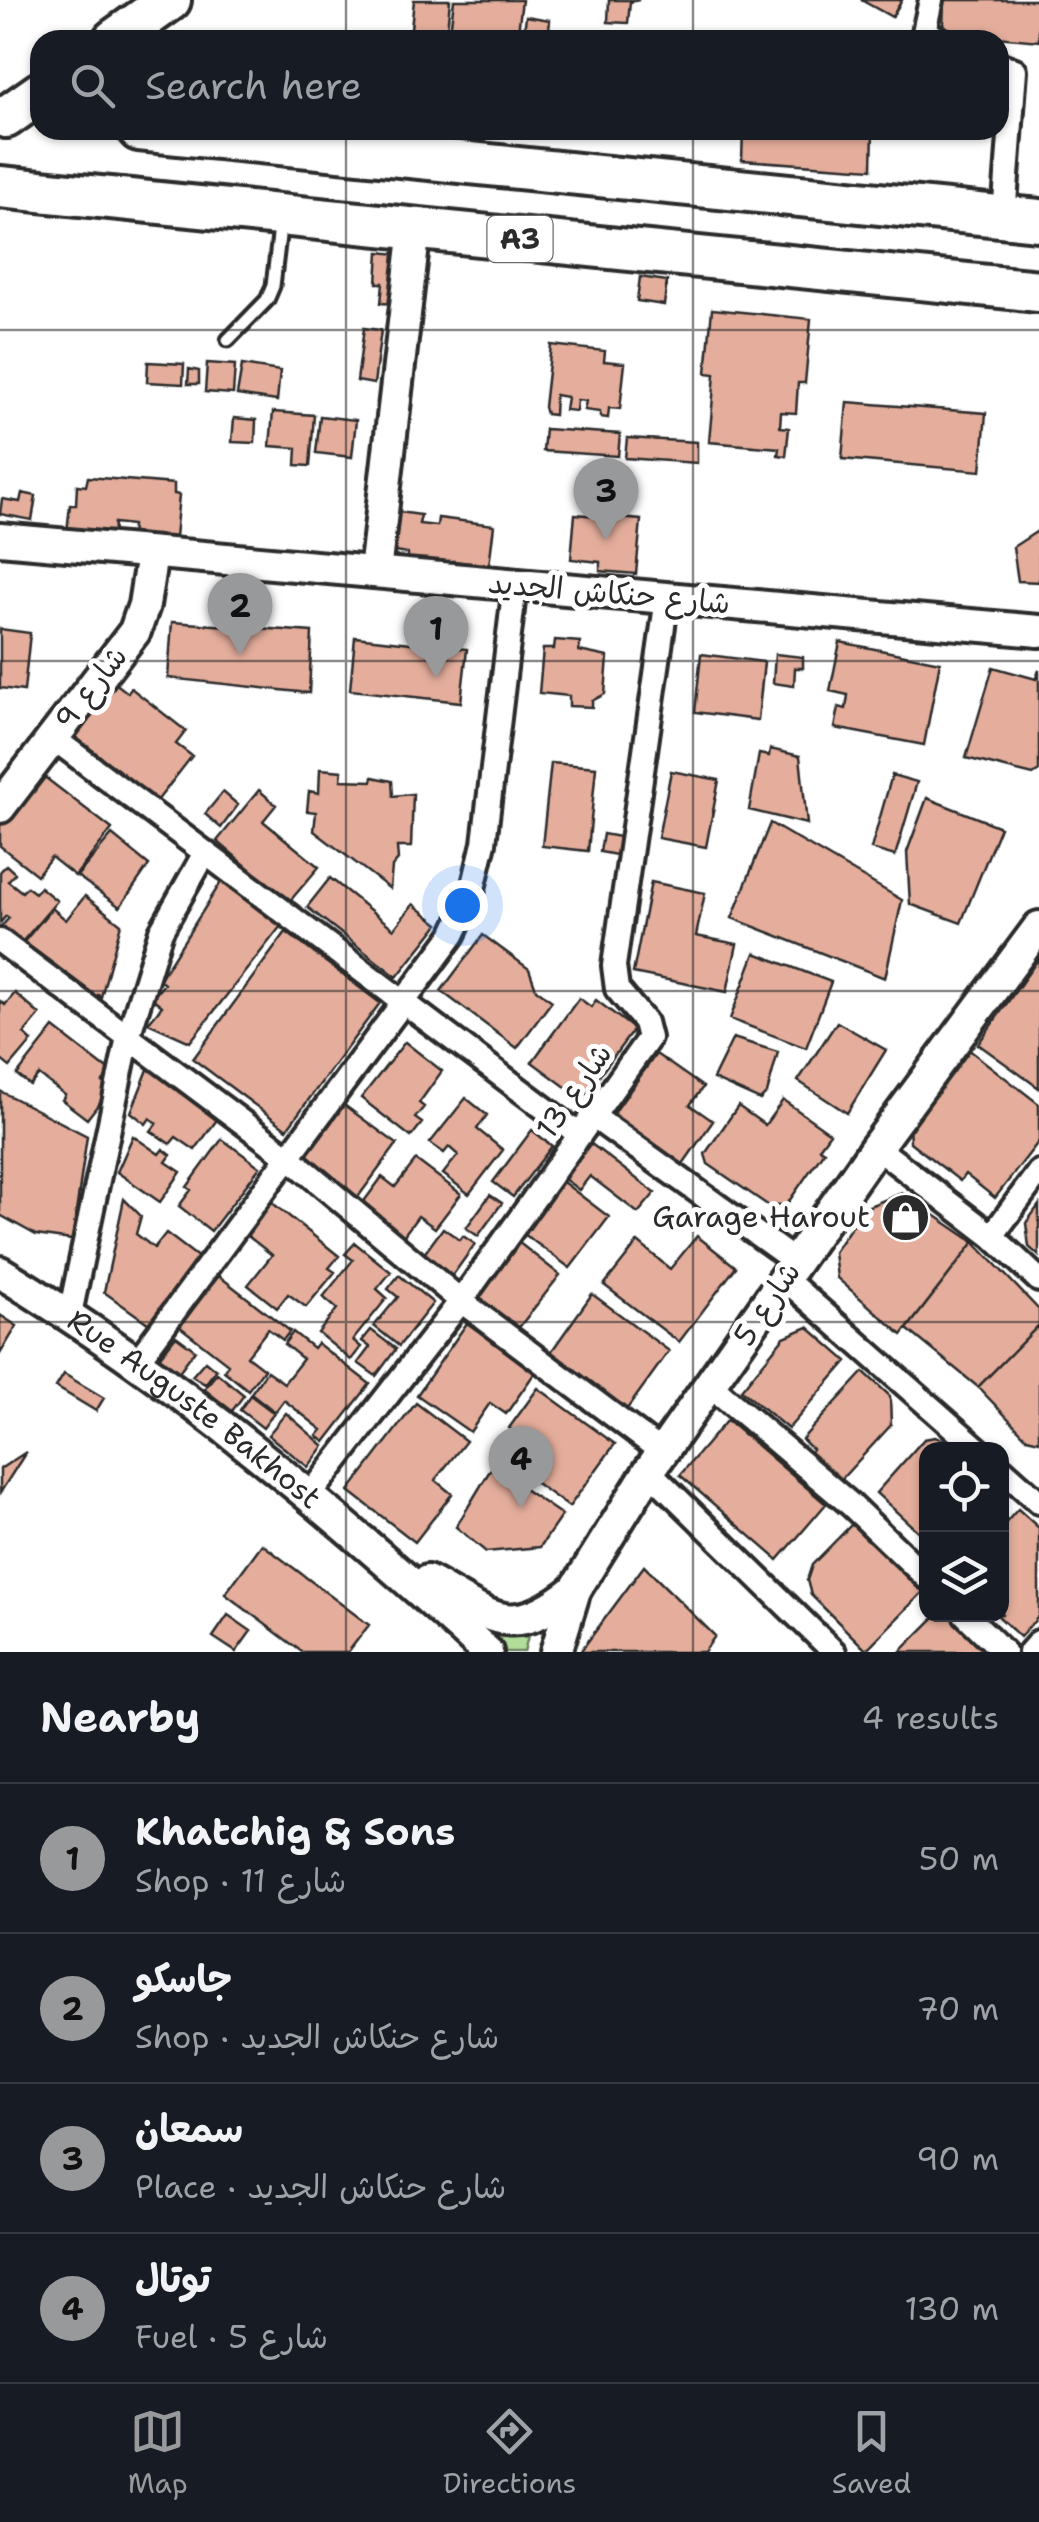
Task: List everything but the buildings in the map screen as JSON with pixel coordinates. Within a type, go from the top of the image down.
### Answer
[{"type":"highway","points":[[128,30],[170,0]]},
{"type":"highway","name":"A3","points":[[239,140],[1021,218]]},
{"type":"highway","name":"A3","points":[[0,187],[1039,290]]},
{"type":"street","points":[[924,30],[931,0]]},
{"type":"street","points":[[1009,68],[1015,70],[1021,218]]},
{"type":"street","points":[[376,572],[415,228]]},
{"type":"street","name":"شارع حنكاش الجديد","points":[[0,538],[1039,631]]},
{"type":"street","name":"شارع 9","points":[[0,808],[134,631],[144,605],[152,554]]},
{"type":"street","points":[[136,1363],[453,934],[471,897],[478,872],[514,585]]},
{"type":"street","name":"شارع 13","points":[[310,1494],[461,1302],[648,1038],[645,1022],[618,988],[614,966],[667,598]]},
{"type":"street","points":[[53,738],[403,1002],[587,1126],[790,1271],[971,1442]]},
{"type":"street","points":[[70,1314],[128,1036],[161,931],[205,853]]},
{"type":"street","name":"شارع 5","points":[[575,1590],[655,1461],[876,1147],[1039,927]]},
{"type":"street","points":[[0,941],[290,1158],[655,1461],[834,1652]]},
{"type":"street","points":[[876,1147],[992,1236],[1039,1280]]},
{"type":"street","points":[[992,1236],[1039,1172]]},
{"type":"street","name":"Rue Auguste Bakhost","points":[[0,1272],[70,1314],[310,1494],[487,1652]]},
{"type":"street","points":[[711,1386],[852,1505],[919,1570]]},
{"type":"street","points":[[1009,1475],[1039,1502]]},
{"type":"street","name":"Rue Auguste Bakhost","points":[[382,1556],[488,1617],[508,1620],[546,1613],[575,1590]]},
{"type":"street","points":[[556,1652],[575,1590]]},
{"type":"street","points":[[973,1622],[1004,1652]]},
{"type":"street","points":[[1030,1652],[1039,1642]]},
{"type":"lane","points":[[228,340],[267,300],[273,286],[281,215]]},
{"type":"green space","points":[[473,1631],[529,1632],[524,1652],[496,1652]]},
{"type":"place","name":"سمعان","points":[[606,540]]},
{"type":"place","name":"جاسكو","points":[[240,655]]},
{"type":"place","name":"Khatchig & Sons","points":[[436,678]]},
{"type":"place","name":"Garage Harout","points":[[905,1217]]},
{"type":"place","name":"توتال","points":[[521,1508]]}]
